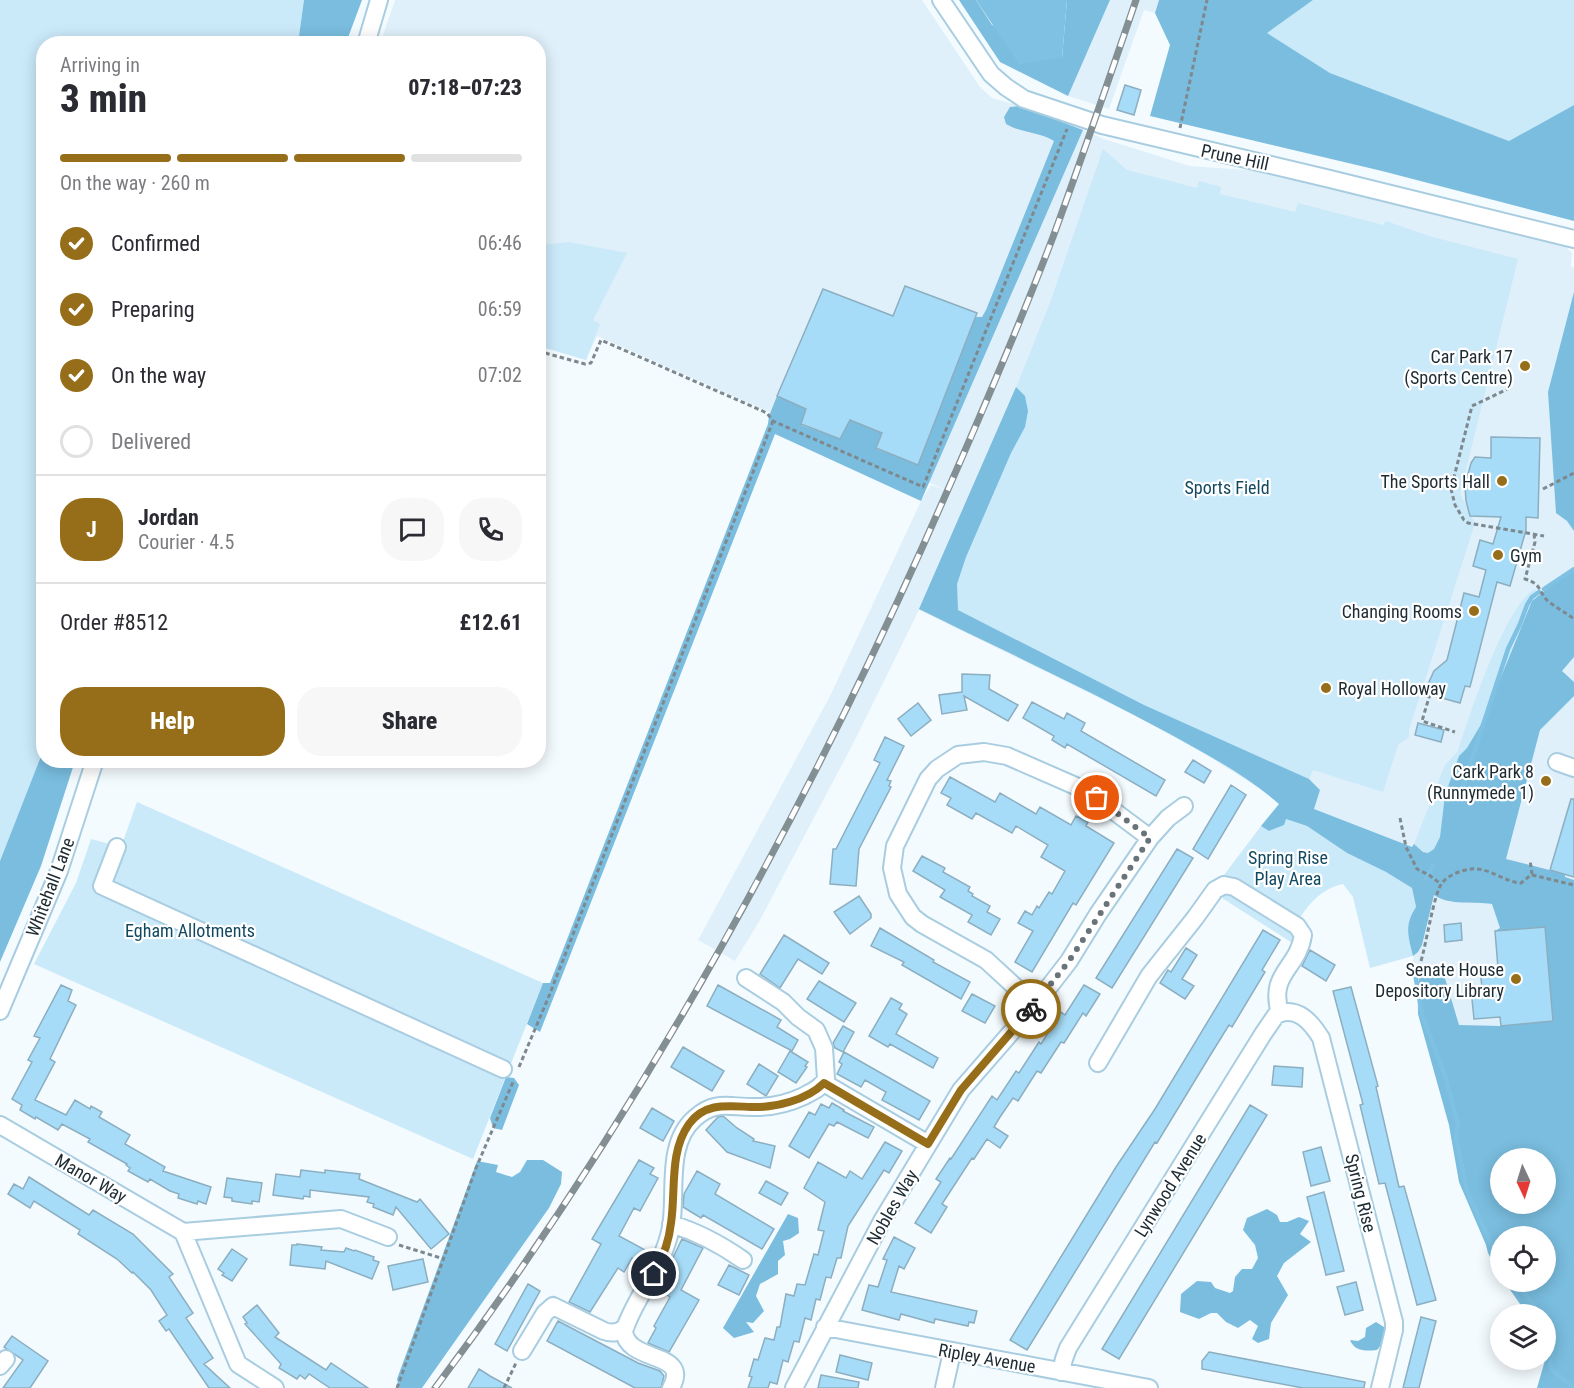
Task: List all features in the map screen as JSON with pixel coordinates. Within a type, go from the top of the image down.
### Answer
[{"type":"street","points":[[368,36],[379,0]]},
{"type":"street","name":"Prune Hill","points":[[941,0],[991,74],[1024,99],[1072,116],[1177,144],[1330,178],[1574,239]]},
{"type":"street","points":[[1035,1005],[986,960],[917,921],[898,894],[892,868],[895,846],[928,779],[937,769],[958,756],[984,752],[1007,756],[1087,792],[1150,838]]},
{"type":"street","points":[[1557,762],[1574,768]]},
{"type":"street","name":"Whitehall Lane","points":[[0,1011],[59,871],[91,768]]},
{"type":"street","name":"Nobles Way","points":[[794,1388],[882,1221],[961,1090],[1035,1005],[1069,961],[1150,838],[1168,818],[1184,806]]},
{"type":"street","points":[[117,847],[102,886],[512,1071]]},
{"type":"street","points":[[1098,1063],[1149,976],[1215,890],[1224,885],[1234,887],[1297,926],[1303,935],[1301,947],[1276,991],[1286,1012]]},
{"type":"street","points":[[522,1351],[545,1312],[552,1306],[610,1333],[621,1331],[626,1326],[659,1265],[667,1244],[671,1224],[676,1154],[686,1130],[696,1117],[718,1106],[753,1108],[784,1103],[817,1089],[824,1083],[826,1079],[825,1059],[822,1041],[816,1030],[783,1002],[746,978]]},
{"type":"street","name":"Lynwood Avenue","points":[[1061,1372],[1065,1354],[1272,1019],[1286,1012]]},
{"type":"street","name":"Spring Rise","points":[[1286,1012],[1298,1012],[1322,1038],[1394,1322],[1380,1388]]},
{"type":"street","points":[[824,1083],[928,1144]]},
{"type":"street","name":"Manor Way","points":[[0,1125],[183,1232]]},
{"type":"street","points":[[275,1388],[238,1364],[183,1232],[341,1219],[388,1237]]},
{"type":"street","points":[[671,1224],[693,1231],[743,1260]]},
{"type":"street","points":[[626,1326],[624,1336],[634,1349],[652,1355],[674,1369],[677,1374],[671,1388]]},
{"type":"street","name":"Ripley Avenue","points":[[825,1327],[1149,1388]]},
{"type":"street","points":[[944,1388],[952,1352]]},
{"type":"path","points":[[1177,144],[1206,0]]},
{"type":"path","points":[[546,353],[585,364],[591,363],[601,340],[767,413],[773,422],[924,487],[1072,116]]},
{"type":"path","points":[[1510,388],[1472,406],[1451,489],[1455,505],[1468,523],[1544,536]]},
{"type":"path","points":[[397,1388],[512,1071],[549,996],[773,422]]},
{"type":"path","points":[[1543,489],[1574,473]]},
{"type":"path","points":[[1534,534],[1535,542],[1525,579],[1535,582],[1546,600],[1574,618]]},
{"type":"path","points":[[1430,694],[1422,721],[1455,732]]},
{"type":"path","points":[[1400,818],[1406,846],[1417,869],[1429,874],[1441,884]]},
{"type":"path","points":[[1530,860],[1532,874]]},
{"type":"path","points":[[1421,961],[1441,884],[1453,875],[1472,869],[1483,870],[1514,883],[1521,883],[1532,874]]},
{"type":"path","points":[[1532,874],[1574,885]]},
{"type":"path","points":[[388,1237],[397,1244],[444,1259]]},
{"type":"path","points":[[504,1388],[522,1351]]},
{"type":"shaded area","points":[[304,0],[362,0],[349,36],[299,36]]},
{"type":"shaded area","name":"Royal Holloway","points":[[395,0],[922,0],[980,87],[992,98],[1059,120],[1104,139],[1190,166],[1274,172],[1478,221],[1565,246],[1572,253],[1571,266],[1574,268],[1574,1388],[1537,1388],[1542,1370],[1556,1370],[1556,1304],[1520,1304],[1512,1292],[1556,1292],[1556,1226],[1490,1226],[1490,1252],[1459,1182],[1449,1125],[1418,1014],[1413,956],[1424,881],[1279,804],[1268,794],[1205,754],[1134,715],[919,610],[856,738],[760,920],[735,961],[698,940],[830,696],[921,501],[931,485],[946,490],[597,336],[586,360],[546,348],[546,36],[383,36]]},
{"type":"shaded area","points":[[959,0],[976,0],[992,25],[1062,58],[1067,0],[1110,0],[1068,96],[1000,62]]},
{"type":"shaded area","points":[[976,0],[1067,0],[1062,58],[1019,64]]},
{"type":"shaded area","points":[[1110,0],[1159,0],[1155,13],[1144,10],[1109,109],[1068,96]]},
{"type":"shaded area","points":[[1159,0],[1313,0],[1267,33],[1330,73],[1509,141],[1574,105],[1574,221],[1382,171],[1150,116],[1170,45],[1155,13]]},
{"type":"shaded area","points":[[1020,106],[1083,130],[921,501],[775,434],[540,1032],[527,1024],[543,983],[550,983],[777,396],[806,409],[801,425],[840,439],[850,420],[882,433],[876,449],[918,464],[975,317],[982,317],[986,310],[1054,141],[1006,124],[1004,117],[1010,107]]},
{"type":"shaded area","points":[[1574,292],[1574,531],[1567,521],[1556,513],[1548,392]]},
{"type":"shaded area","points":[[1016,387],[1025,396],[1028,411],[1025,427],[1011,453],[966,557],[957,584],[958,610],[1144,705],[1309,779],[1320,790],[1314,809],[1412,847],[1414,844],[1423,852],[1428,853],[1434,849],[1440,837],[1445,795],[1459,756],[1467,748],[1483,721],[1532,601],[1574,567],[1574,657],[1562,671],[1574,682],[1574,696],[1540,730],[1506,859],[1565,874],[1565,877],[1574,880],[1574,1388],[1537,1388],[1542,1370],[1556,1370],[1556,1304],[1520,1304],[1512,1292],[1556,1292],[1556,1226],[1490,1226],[1490,1257],[1459,1182],[1449,1125],[1418,1014],[1419,971],[1442,968],[1459,1025],[1501,1026],[1553,1021],[1545,927],[1495,931],[1500,928],[1492,904],[1447,901],[1434,895],[1422,945],[1413,956],[1408,931],[1412,913],[1416,907],[1412,888],[1347,853],[1307,826],[1286,819],[1284,825],[1269,831],[1261,826],[1279,804],[1266,793],[1197,749],[1076,685],[919,609]]},
{"type":"shaded area","points":[[36,768],[73,768],[41,866],[0,962],[0,861]]},
{"type":"shaded area","points":[[506,1077],[514,1078],[519,1085],[502,1130],[493,1128],[490,1118]]},
{"type":"shaded area","points":[[527,1160],[543,1160],[562,1172],[561,1184],[549,1208],[422,1388],[399,1388],[397,1379],[477,1161],[498,1165],[496,1172],[512,1177],[520,1172]]},
{"type":"shaded area","points":[[1267,1209],[1277,1215],[1280,1222],[1299,1217],[1309,1221],[1300,1234],[1311,1242],[1284,1263],[1277,1276],[1288,1295],[1271,1323],[1269,1339],[1258,1343],[1252,1339],[1258,1326],[1250,1320],[1238,1328],[1226,1322],[1217,1313],[1211,1313],[1199,1319],[1180,1312],[1181,1294],[1197,1281],[1211,1282],[1215,1288],[1230,1293],[1233,1291],[1235,1277],[1242,1269],[1252,1269],[1258,1258],[1255,1245],[1243,1230],[1247,1218]]},
{"type":"shaded area","points":[[788,1214],[798,1218],[799,1233],[783,1241],[785,1255],[778,1261],[778,1274],[760,1284],[756,1296],[764,1311],[753,1323],[746,1322],[754,1332],[734,1338],[723,1328]]},
{"type":"shaded area","points":[[1376,1322],[1387,1329],[1385,1340],[1377,1350],[1355,1347],[1350,1340],[1358,1341],[1365,1337],[1366,1328]]},
{"type":"green space","points":[[0,0],[304,0],[299,36],[36,36],[36,768],[0,861]]},
{"type":"green space","points":[[1313,0],[1574,0],[1574,105],[1509,141],[1330,73],[1266,33]]},
{"type":"green space","name":"Sports Field","points":[[1103,149],[1127,170],[1197,188],[1199,181],[1221,187],[1220,194],[1295,212],[1298,203],[1383,225],[1386,221],[1429,236],[1518,259],[1460,494],[1475,523],[1409,730],[1409,737],[1398,745],[1383,792],[1313,770],[1309,779],[919,609],[1016,388],[1051,300]]},
{"type":"green space","points":[[568,242],[627,253],[593,320],[600,324],[586,360],[546,348],[546,245]]},
{"type":"green space","points":[[1535,589],[1539,594],[1531,601],[1483,721],[1467,748],[1459,756],[1445,795],[1440,837],[1434,849],[1428,853],[1423,852],[1414,844],[1445,765],[1458,751],[1490,662],[1512,616],[1524,599]]},
{"type":"green space","name":"Egham Allotments","points":[[137,802],[543,983],[473,1159],[34,964],[76,883],[91,839],[121,847]]},
{"type":"green space","name":"Spring Rise Play Area","points":[[1286,819],[1307,826],[1347,853],[1412,888],[1416,907],[1408,925],[1408,931],[1413,956],[1370,968],[1353,897],[1343,884],[1335,886],[1316,898],[1297,923],[1224,875],[1261,826],[1269,831]]},
{"type":"green space","points":[[1227,893],[1298,932],[1297,946],[1222,898]]},
{"type":"building","points":[[1125,85],[1141,90],[1134,115],[1117,110]]},
{"type":"building","points":[[905,286],[977,313],[918,465],[876,448],[882,433],[850,420],[840,439],[801,424],[806,409],[777,396],[823,289],[893,316]]},
{"type":"building","points":[[1491,437],[1540,438],[1538,518],[1526,517],[1526,530],[1510,586],[1497,582],[1470,687],[1465,686],[1460,703],[1424,693],[1434,671],[1447,660],[1464,593],[1479,597],[1486,570],[1473,566],[1480,540],[1493,544],[1501,517],[1470,516],[1466,501],[1465,485],[1471,463],[1475,457],[1491,458]]},
{"type":"building","points":[[962,674],[990,675],[989,689],[1018,705],[1008,721],[964,696],[967,710],[942,714],[939,695],[962,692]]},
{"type":"building","points":[[1032,702],[1064,719],[1067,713],[1085,723],[1081,731],[1165,780],[1156,796],[1067,744],[1065,748],[1052,740],[1054,736],[1023,718]]},
{"type":"building","points":[[918,703],[931,720],[911,736],[898,719]]},
{"type":"building","points":[[1418,723],[1444,730],[1441,742],[1415,735]]},
{"type":"building","points":[[885,737],[904,746],[887,780],[891,781],[889,786],[891,787],[859,849],[856,886],[830,884],[833,849],[836,849],[880,763],[874,760]]},
{"type":"building","points":[[1193,760],[1211,771],[1204,783],[1185,772]]},
{"type":"building","points":[[950,777],[995,802],[1000,793],[1036,814],[1040,807],[1071,825],[1076,816],[1088,822],[1086,826],[1114,843],[1076,905],[1073,903],[1032,972],[1015,962],[1033,931],[1018,923],[1025,911],[1032,915],[1049,892],[1052,894],[1065,871],[1041,857],[1048,845],[1016,826],[1012,833],[976,813],[972,819],[947,805],[951,798],[941,793]]},
{"type":"building","points":[[1231,785],[1246,795],[1208,859],[1193,849]]},
{"type":"building","points":[[1571,799],[1574,799],[1574,877],[1550,870]]},
{"type":"building","points":[[1177,849],[1193,858],[1112,988],[1096,978]]},
{"type":"building","points":[[922,856],[945,868],[943,872],[970,887],[968,891],[973,894],[972,896],[990,906],[987,912],[1000,919],[991,935],[968,922],[972,915],[940,897],[945,890],[913,871]]},
{"type":"building","points":[[859,896],[871,914],[871,918],[850,934],[834,912]]},
{"type":"building","points":[[1461,923],[1462,940],[1445,942],[1444,925]]},
{"type":"building","name":"Senate House Depository Library","points":[[1545,927],[1553,1021],[1501,1026],[1500,1017],[1474,1019],[1471,989],[1482,988],[1480,969],[1498,968],[1495,931]]},
{"type":"building","points":[[880,928],[934,960],[933,962],[970,982],[961,999],[902,965],[904,962],[871,946]]},
{"type":"building","points":[[1263,930],[1280,940],[1262,970],[1265,972],[1232,1027],[1229,1025],[1027,1350],[1010,1340],[1116,1167],[1155,1109]]},
{"type":"building","points":[[784,935],[829,963],[822,974],[798,959],[780,988],[760,974]]},
{"type":"building","points":[[1186,948],[1197,955],[1182,979],[1194,986],[1185,999],[1160,983],[1168,970],[1171,972]]},
{"type":"building","points":[[1310,950],[1335,965],[1326,981],[1302,966]]},
{"type":"building","points":[[819,981],[856,1003],[844,1022],[807,999]]},
{"type":"building","points":[[61,985],[72,990],[68,1001],[76,1005],[50,1059],[55,1062],[35,1100],[66,1115],[75,1100],[90,1109],[91,1106],[102,1112],[99,1117],[130,1135],[125,1144],[165,1167],[163,1171],[211,1187],[206,1204],[198,1201],[197,1204],[178,1198],[179,1194],[150,1179],[148,1182],[128,1171],[130,1168],[127,1164],[88,1142],[90,1139],[62,1124],[58,1130],[36,1117],[35,1119],[20,1110],[22,1105],[12,1099],[32,1062],[28,1060],[40,1038],[34,1036]]},
{"type":"building","points":[[718,985],[781,1020],[777,1027],[798,1040],[792,1051],[707,1006]]},
{"type":"building","points":[[1084,985],[1100,994],[1086,1016],[1083,1013],[1064,1043],[1061,1042],[1041,1073],[1037,1071],[1018,1101],[1013,1098],[1000,1117],[994,1127],[1008,1136],[1000,1148],[987,1139],[942,1204],[947,1207],[931,1233],[915,1223],[941,1182],[936,1179],[992,1096],[997,1100],[1016,1071],[1019,1073],[1039,1042],[1041,1044],[1061,1012],[1065,1015]]},
{"type":"building","points":[[1351,987],[1378,1086],[1376,1087],[1399,1187],[1404,1186],[1436,1300],[1417,1305],[1385,1183],[1379,1184],[1360,1105],[1363,1104],[1333,991]]},
{"type":"building","points":[[972,994],[995,1006],[985,1023],[962,1011]]},
{"type":"building","points":[[891,998],[902,1004],[899,1009],[907,1014],[896,1034],[938,1058],[933,1068],[890,1044],[888,1047],[869,1036]]},
{"type":"building","points":[[843,1026],[854,1032],[843,1052],[835,1048],[833,1043]]},
{"type":"building","points":[[683,1047],[724,1071],[712,1091],[671,1067]]},
{"type":"building","points":[[790,1051],[808,1062],[796,1083],[778,1072]]},
{"type":"building","points":[[844,1052],[930,1101],[919,1120],[882,1100],[886,1092],[865,1080],[861,1087],[837,1074]]},
{"type":"building","points":[[759,1064],[778,1076],[766,1096],[747,1084]]},
{"type":"building","points":[[1274,1066],[1303,1068],[1302,1087],[1272,1085]]},
{"type":"building","points":[[832,1103],[874,1127],[868,1138],[837,1122],[834,1126],[829,1124],[809,1158],[789,1146],[809,1112],[815,1115],[821,1104],[829,1108]]},
{"type":"building","points":[[1250,1105],[1267,1115],[1119,1359],[1102,1349]]},
{"type":"building","points":[[652,1108],[674,1121],[663,1141],[640,1128]]},
{"type":"building","points":[[723,1116],[754,1139],[753,1141],[775,1146],[770,1168],[727,1152],[706,1130],[718,1117]]},
{"type":"building","points":[[885,1142],[902,1151],[889,1173],[884,1170],[848,1226],[841,1258],[837,1258],[831,1278],[826,1277],[820,1300],[816,1299],[811,1320],[805,1318],[799,1342],[794,1341],[788,1362],[783,1360],[777,1384],[770,1382],[768,1388],[748,1388],[754,1359],[758,1360],[765,1338],[774,1340],[777,1327],[780,1327],[786,1294],[794,1296],[797,1284],[805,1285],[814,1254],[818,1255],[824,1231],[818,1230],[825,1202],[804,1188],[818,1162],[846,1178],[850,1171],[862,1179]]},
{"type":"building","points":[[1321,1147],[1330,1181],[1311,1186],[1303,1152]]},
{"type":"building","points":[[639,1160],[654,1168],[650,1174],[658,1178],[640,1211],[634,1208],[619,1236],[647,1251],[640,1263],[632,1258],[624,1272],[618,1268],[590,1312],[569,1302],[601,1244],[592,1239]]},
{"type":"building","points":[[301,1170],[360,1174],[359,1179],[417,1202],[420,1199],[449,1234],[431,1249],[396,1207],[393,1215],[373,1207],[374,1204],[367,1202],[369,1197],[310,1190],[310,1197],[304,1196],[303,1199],[273,1195],[276,1174],[300,1177]]},
{"type":"building","points":[[697,1171],[720,1184],[715,1194],[774,1229],[762,1249],[703,1215],[701,1218],[683,1207],[684,1194]]},
{"type":"building","points":[[29,1177],[89,1215],[93,1210],[133,1234],[173,1274],[169,1277],[193,1313],[186,1318],[213,1358],[204,1364],[230,1388],[209,1388],[169,1329],[166,1331],[159,1321],[167,1315],[151,1290],[133,1272],[78,1234],[80,1230],[34,1201],[30,1208],[8,1194],[14,1184],[23,1189]]},
{"type":"building","points":[[227,1178],[262,1183],[259,1202],[252,1201],[252,1204],[232,1201],[232,1198],[224,1197]]},
{"type":"building","points":[[766,1181],[788,1193],[781,1205],[759,1193]]},
{"type":"building","points":[[1324,1192],[1344,1271],[1326,1275],[1307,1197]]},
{"type":"building","points":[[894,1237],[915,1248],[904,1269],[899,1266],[891,1292],[977,1311],[974,1323],[969,1322],[968,1326],[935,1319],[934,1323],[901,1314],[899,1320],[862,1310],[869,1285],[878,1287],[887,1260],[883,1259]]},
{"type":"building","points":[[682,1239],[703,1248],[681,1290],[699,1300],[669,1352],[648,1343],[656,1328],[654,1326],[670,1297],[664,1293],[673,1276],[666,1272]]},
{"type":"building","points":[[292,1245],[322,1247],[321,1250],[344,1252],[346,1248],[374,1257],[373,1260],[379,1262],[372,1279],[326,1261],[325,1269],[290,1265]]},
{"type":"building","points":[[232,1249],[247,1259],[232,1281],[222,1275],[224,1273],[218,1269]]},
{"type":"building","points":[[423,1259],[428,1282],[393,1290],[388,1266]]},
{"type":"building","points":[[729,1265],[749,1275],[739,1295],[718,1285]]},
{"type":"building","points":[[1356,1282],[1363,1310],[1345,1315],[1337,1287]]},
{"type":"building","points":[[528,1284],[540,1291],[507,1351],[495,1344]]},
{"type":"building","points":[[257,1305],[279,1333],[275,1337],[326,1370],[331,1363],[368,1388],[330,1388],[309,1374],[305,1379],[300,1375],[297,1379],[279,1368],[281,1364],[245,1324],[247,1323],[243,1317]]},
{"type":"building","points":[[1421,1317],[1436,1321],[1419,1388],[1403,1388]]},
{"type":"building","points":[[558,1321],[638,1363],[660,1371],[664,1376],[661,1388],[635,1388],[547,1341]]},
{"type":"building","points":[[12,1336],[48,1361],[30,1388],[3,1388],[23,1360],[4,1347]]},
{"type":"building","points":[[1209,1352],[1365,1382],[1364,1388],[1303,1388],[1202,1369],[1202,1361]]},
{"type":"building","points":[[840,1355],[872,1363],[868,1380],[836,1372]]},
{"type":"building","points":[[479,1369],[490,1376],[512,1388],[468,1388]]},
{"type":"building","points":[[821,1375],[859,1382],[858,1388],[818,1388]]},
{"type":"waterway","points":[[1544,589],[1574,569]]},
{"type":"waterway","points":[[1462,789],[1508,649],[1527,605],[1539,592]]},
{"type":"waterway","points":[[1426,879],[1433,865]]},
{"type":"waterway","points":[[1415,973],[1422,1014],[1446,1079],[1458,1124],[1456,1138],[1467,1191],[1490,1241]]},
{"type":"waterway","points":[[1524,1292],[1533,1304]]},
{"type":"waterway","points":[[1552,1370],[1574,1388]]},
{"type":"railway","points":[[435,1388],[506,1290],[574,1190],[639,1087],[761,875],[817,767],[922,548],[1006,354],[1053,237],[1136,0]]},
{"type":"way so far","points":[[1031,1009],[1069,961],[1150,838],[1097,798]]},
{"type":"place","name":"Car Park 17 (Sports Centre)","points":[[1525,366]]},
{"type":"place","name":"The Sports Hall","points":[[1502,481]]},
{"type":"place","name":"Gym","points":[[1498,555]]},
{"type":"place","name":"Changing Rooms","points":[[1474,611]]},
{"type":"place","name":"Royal Holloway","points":[[1326,688]]},
{"type":"place","name":"Cark Park 8 (Runnymede 1)","points":[[1546,781]]},
{"type":"place","name":"Senate House Depository Library","points":[[1516,979]]},
{"type":"route","points":[[654,1274],[669,1235],[678,1147],[690,1122],[704,1111],[725,1105],[753,1108],[793,1101],[824,1083],[928,1144],[961,1090],[1031,1009]]}]
